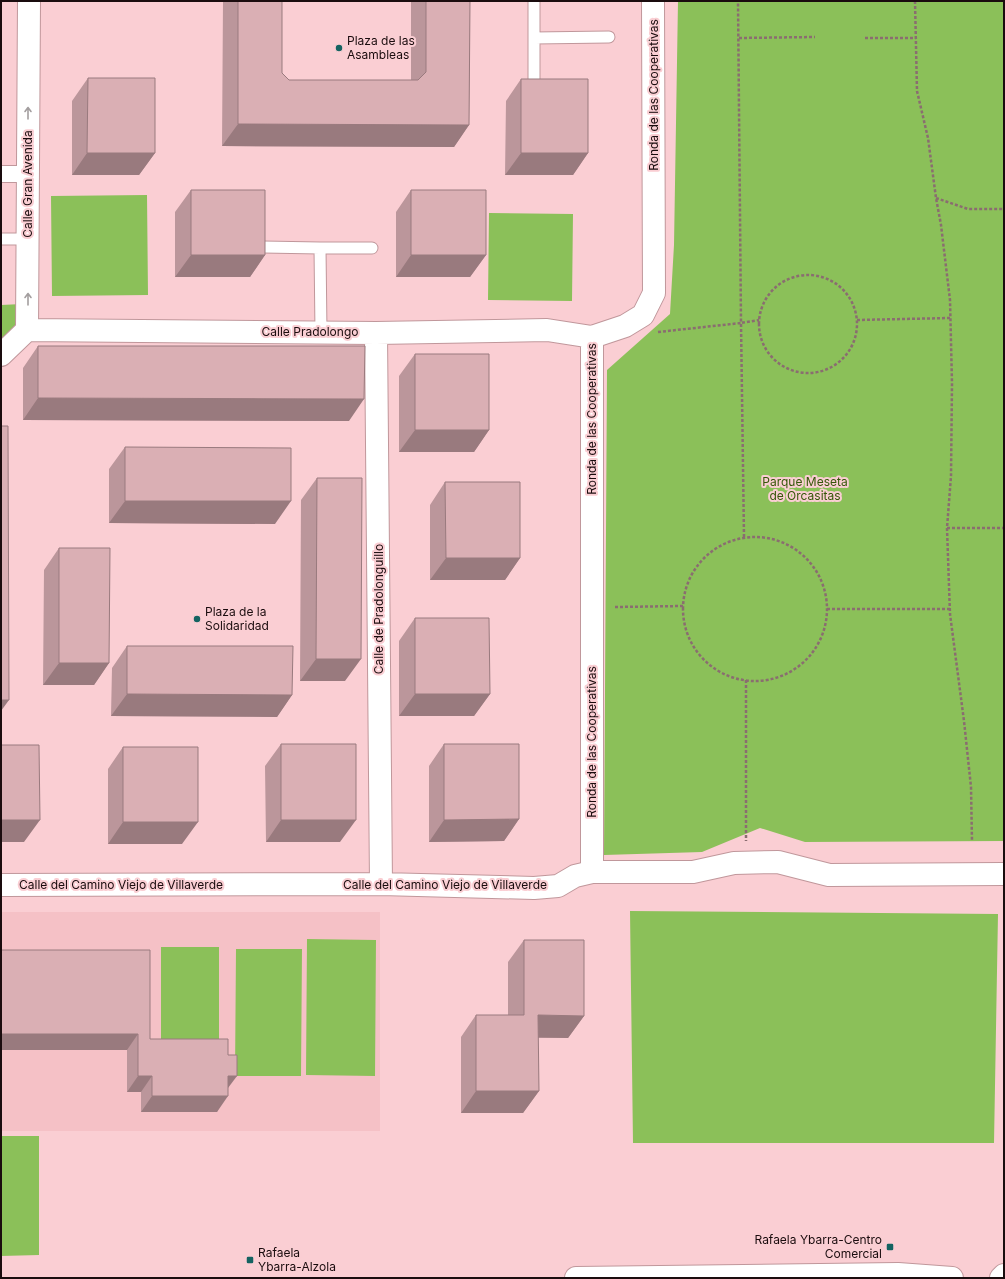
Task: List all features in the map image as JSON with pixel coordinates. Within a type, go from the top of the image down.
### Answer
[{"type":"street","name":"Calle Gran Avenida","points":[[27,330],[29,1]]},
{"type":"street","name":"Ronda de las Cooperativas","points":[[592,872],[592,337],[625,326],[643,315],[654,292],[653,1]]},
{"type":"street","points":[[1,174],[28,174]]},
{"type":"street","points":[[1,354],[27,330]]},
{"type":"street","name":"Calle Pradolongo","points":[[27,330],[376,333],[547,330],[592,337]]},
{"type":"street","name":"Calle de Pradolonguillo","points":[[376,333],[381,884]]},
{"type":"street","name":"Calle del Camino Viejo de Villaverde","points":[[1,886],[381,884],[534,888],[558,886],[575,876],[592,872],[693,872],[734,863],[778,862],[829,875],[1004,874]]},
{"type":"street","points":[[576,1278],[798,1277],[898,1274],[952,1278]]},
{"type":"street","points":[[1001,1278],[1004,1275]]},
{"type":"lane","points":[[534,1],[534,88]]},
{"type":"lane","points":[[534,38],[609,37]]},
{"type":"lane","points":[[1,239],[27,239]]},
{"type":"lane","points":[[263,247],[372,248]]},
{"type":"lane","points":[[320,248],[321,332]]},
{"type":"path","points":[[738,1],[744,537]]},
{"type":"path","points":[[915,1],[918,91],[928,138],[950,300],[952,383],[951,476],[946,528],[950,609],[971,787],[972,842]]},
{"type":"path","points":[[739,38],[815,37]]},
{"type":"path","points":[[865,38],[916,38]]},
{"type":"path","points":[[936,198],[968,209],[1004,209]]},
{"type":"path","points":[[800,275],[816,275],[831,281],[844,291],[853,304],[857,320],[855,336],[849,351],[838,363],[824,371],[808,374],[791,371],[778,363],[767,351],[760,336],[759,320],[763,304],[772,290],[784,280],[800,275]]},
{"type":"path","points":[[857,320],[950,318]]},
{"type":"path","points":[[656,332],[759,320]]},
{"type":"path","points":[[946,528],[1004,528]]},
{"type":"path","points":[[744,537],[769,538],[792,546],[811,563],[823,584],[827,609],[823,632],[813,652],[796,668],[776,678],[754,681],[731,677],[711,666],[696,649],[686,629],[683,606],[688,582],[701,561],[720,545],[744,537]]},
{"type":"path","points":[[613,607],[683,606]]},
{"type":"path","points":[[827,609],[950,609]]},
{"type":"path","points":[[746,680],[746,863]]},
{"type":"shaded area","points":[[1,912],[380,912],[380,1131],[1,1131]]},
{"type":"green space","name":"Parque Meseta de Orcasitas","points":[[678,1],[1004,1],[1004,841],[805,842],[760,828],[702,852],[604,855],[607,370],[670,314],[674,245]]},
{"type":"green space","points":[[147,195],[148,295],[52,296],[51,196]]},
{"type":"green space","points":[[489,213],[573,214],[572,301],[488,300]]},
{"type":"green space","points":[[22,304],[22,326],[1,345],[1,305]]},
{"type":"green space","points":[[630,911],[998,914],[994,1143],[633,1143]]},
{"type":"green space","points":[[307,939],[376,940],[375,1076],[306,1075]]},
{"type":"green space","points":[[161,947],[219,947],[219,1051],[161,1051]]},
{"type":"green space","points":[[236,949],[302,949],[301,1076],[235,1076]]},
{"type":"green space","points":[[1,1136],[39,1136],[39,1255],[1,1256]]},
{"type":"building","points":[[238,1],[282,1],[282,73],[289,80],[418,80],[426,72],[426,1],[470,1],[469,125],[238,124]]},
{"type":"building","points":[[88,78],[155,78],[155,153],[87,153]]},
{"type":"building","points":[[521,79],[588,79],[588,153],[521,153]]},
{"type":"building","points":[[191,190],[265,190],[265,255],[191,255]]},
{"type":"building","points":[[411,190],[486,190],[486,255],[411,255]]},
{"type":"building","points":[[38,346],[365,346],[364,399],[38,398]]},
{"type":"building","points":[[415,354],[489,354],[489,430],[415,430]]},
{"type":"building","points":[[1,426],[8,426],[9,700],[1,700]]},
{"type":"building","points":[[125,447],[291,448],[291,501],[125,501]]},
{"type":"building","points":[[317,478],[362,478],[361,659],[316,659]]},
{"type":"building","points":[[445,482],[520,482],[520,558],[446,558]]},
{"type":"building","points":[[59,548],[110,548],[109,663],[59,663]]},
{"type":"building","points":[[415,618],[489,618],[490,694],[415,694]]},
{"type":"building","points":[[127,646],[293,646],[292,695],[127,694]]},
{"type":"building","points":[[281,744],[356,744],[356,820],[281,820]]},
{"type":"building","points":[[444,744],[519,744],[519,819],[444,820]]},
{"type":"building","points":[[1,745],[39,745],[40,820],[1,820]]},
{"type":"building","points":[[123,747],[198,747],[198,822],[123,822]]},
{"type":"building","points":[[524,940],[584,940],[584,1016],[538,1015],[539,1091],[476,1091],[476,1015],[524,1015]]},
{"type":"building","points":[[1,950],[150,950],[150,1039],[228,1039],[228,1055],[237,1055],[237,1076],[228,1076],[228,1096],[152,1096],[152,1076],[138,1076],[138,1034],[1,1034]]},
{"type":"place","name":"Plaza de las Asambleas","points":[[339,48]]},
{"type":"place","name":"Plaza de la Solidaridad","points":[[197,619]]},
{"type":"place","name":"Rafaela Ybarra-Centro Comercial","points":[[890,1247]]},
{"type":"place","name":"Rafaela Ybarra-Alzola","points":[[250,1260]]}]
